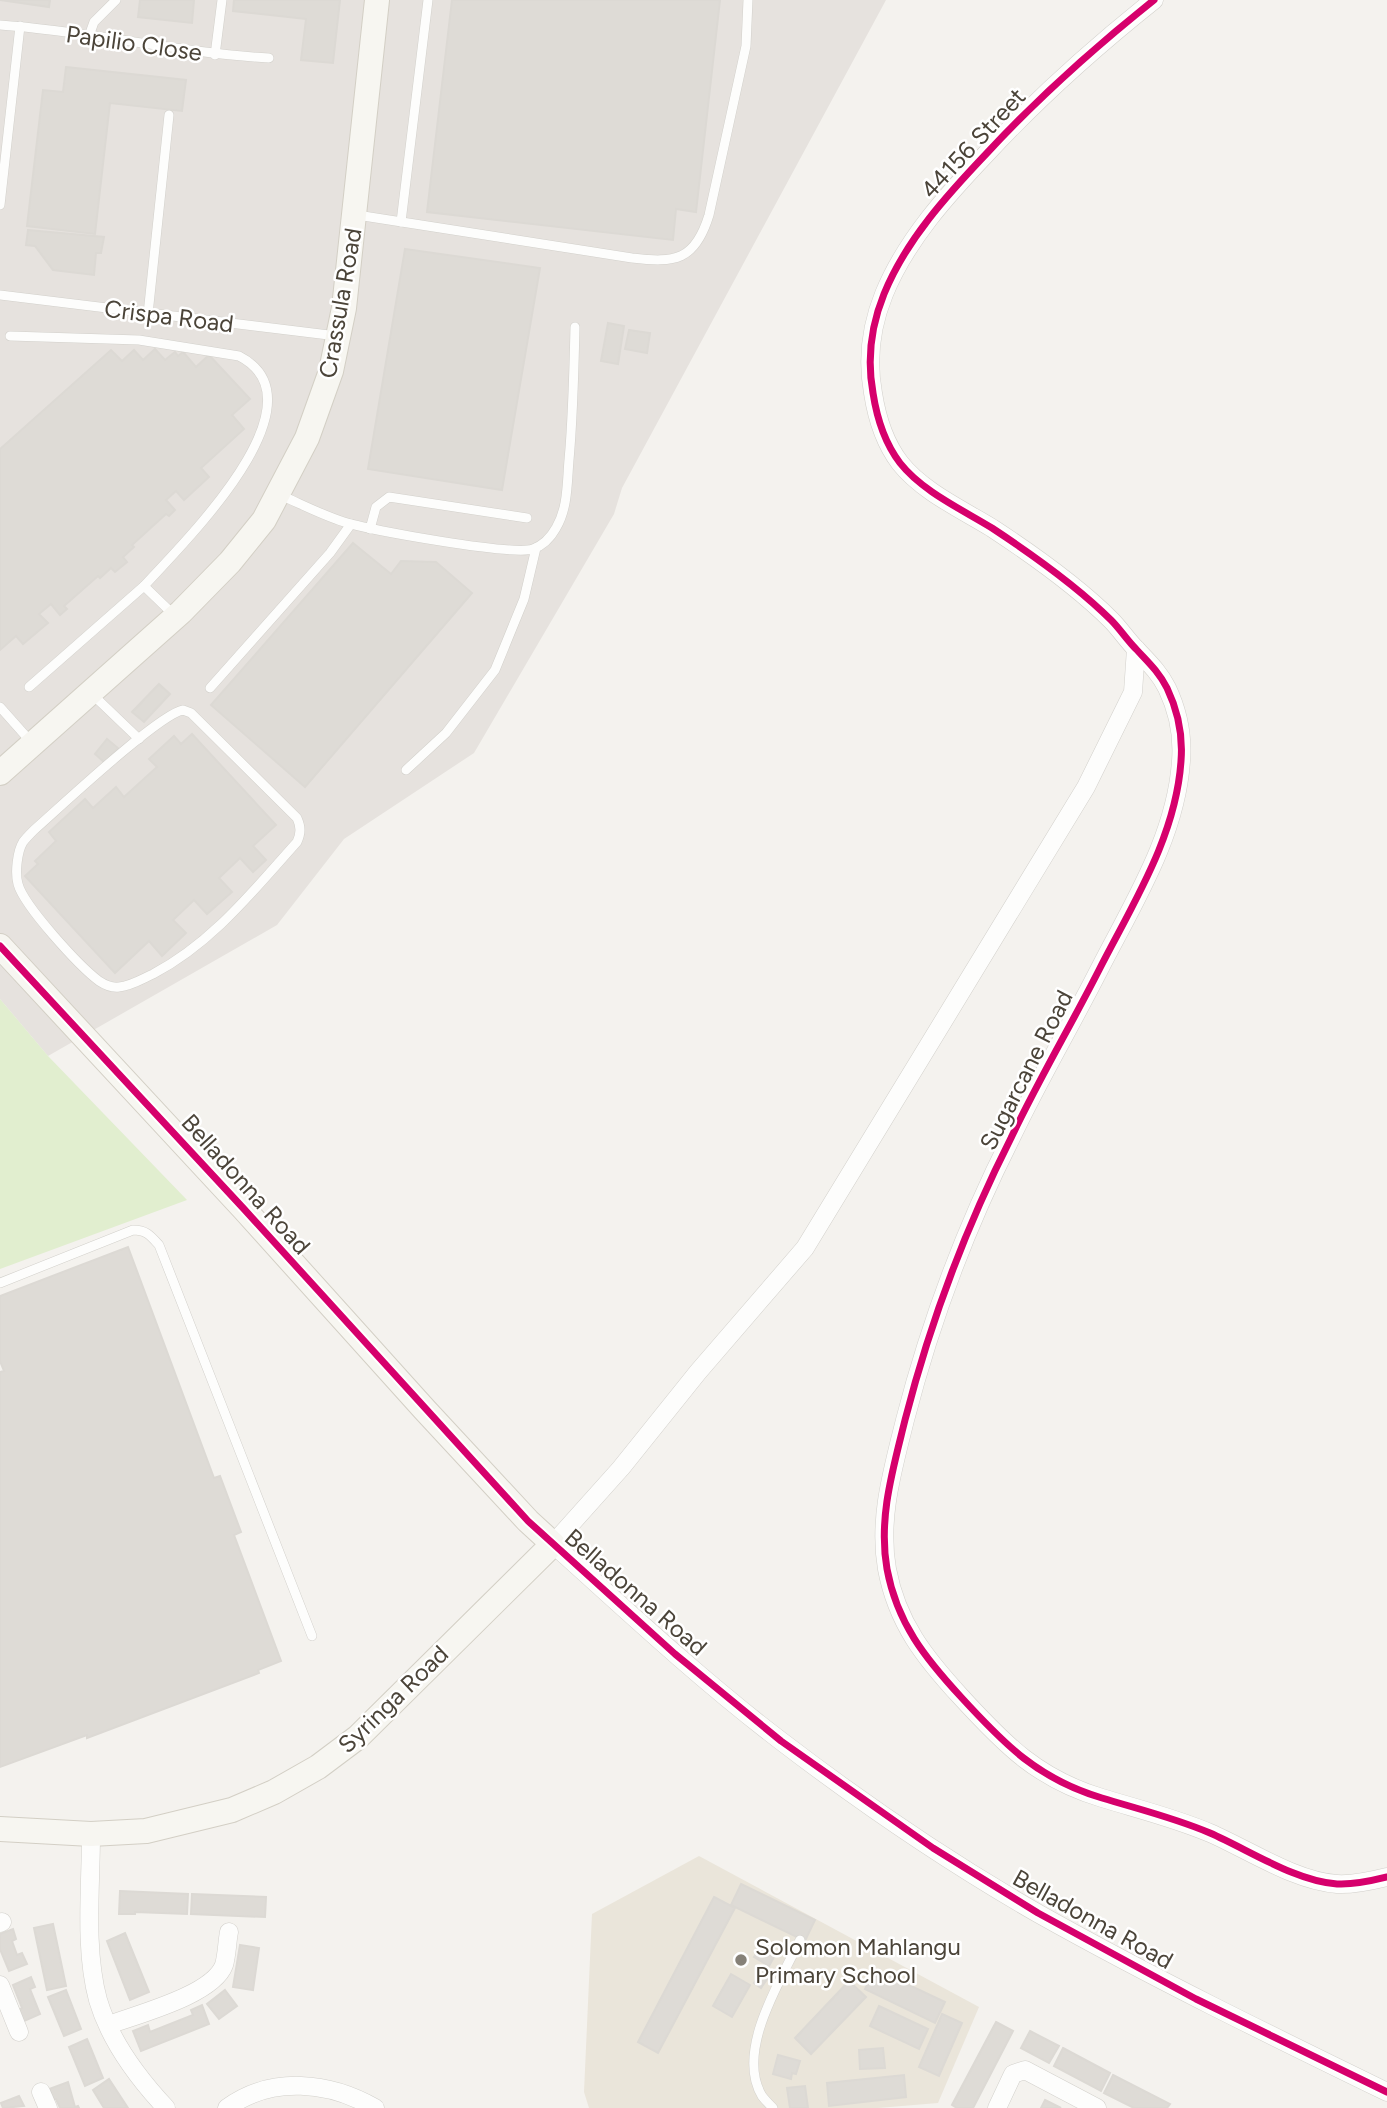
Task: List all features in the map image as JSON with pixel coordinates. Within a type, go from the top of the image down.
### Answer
[{"type":"street","name":"Crassula Road","points":[[0,774],[176,617],[230,562],[264,520],[307,438],[331,371],[344,308],[377,0]]},
{"type":"street","name":"44156 Street","points":[[1006,538],[923,485],[903,467],[886,442],[877,416],[871,382],[870,350],[875,323],[883,297],[898,265],[926,223],[958,183],[1045,93],[1154,0]]},
{"type":"street","name":"Sugarcane Road","points":[[1006,538],[1049,568],[1111,619],[1156,670],[1171,695],[1181,728],[1182,759],[1174,811],[1147,875],[1009,1140],[959,1256],[918,1370],[886,1496],[884,1536],[887,1568],[899,1609],[921,1654],[995,1735],[1047,1775],[1070,1789],[1186,1823],[1303,1877],[1332,1884],[1353,1884],[1387,1877]]},
{"type":"street","points":[[553,1544],[621,1468],[672,1403],[805,1248],[1086,787],[1133,692],[1136,649]]},
{"type":"street","name":"Belladonna Road","points":[[0,946],[528,1521],[675,1654],[781,1741],[933,1848],[1038,1913],[1196,1999],[1387,2092]]},
{"type":"street","name":"Syringa Road","points":[[0,1829],[91,1834],[146,1831],[232,1810],[274,1791],[317,1767],[358,1737],[553,1544]]},
{"type":"street","points":[[91,1834],[91,1959],[99,2000],[117,2043],[142,2083],[166,2108]]},
{"type":"street","points":[[109,2025],[206,1986],[216,1978],[224,1965],[229,1932]]},
{"type":"street","points":[[0,1985],[19,2032]]},
{"type":"street","points":[[997,2108],[1013,2074],[1025,2070],[1097,2108]]},
{"type":"street","points":[[227,2108],[255,2093],[278,2087],[306,2086],[331,2088],[355,2096],[375,2108]]},
{"type":"lane","points":[[89,36],[94,22],[116,0]]},
{"type":"lane","points":[[215,55],[222,0]]},
{"type":"lane","points":[[401,222],[428,0]]},
{"type":"lane","points":[[355,215],[632,258],[659,261],[673,260],[684,255],[703,235],[709,215],[746,46],[748,0]]},
{"type":"lane","name":"Papilio Close","points":[[0,24],[215,55],[268,58]]},
{"type":"lane","points":[[0,205],[20,26]]},
{"type":"lane","points":[[148,314],[169,115]]},
{"type":"lane","name":"Crispa Road","points":[[0,295],[338,336]]},
{"type":"lane","points":[[278,494],[351,524],[370,528],[502,549],[526,551],[545,543],[557,526],[566,499],[573,416],[575,327]]},
{"type":"lane","points":[[10,336],[139,340],[239,356],[250,362],[264,379],[268,402],[253,453],[213,509],[144,586],[29,687]]},
{"type":"lane","points":[[370,528],[376,508],[388,496],[527,519]]},
{"type":"lane","points":[[210,688],[330,553],[351,524]]},
{"type":"lane","points":[[406,770],[446,733],[495,670],[524,599],[536,548]]},
{"type":"lane","points":[[144,586],[176,617]]},
{"type":"lane","points":[[91,693],[139,739]]},
{"type":"lane","points":[[0,707],[33,744]]},
{"type":"lane","points":[[183,710],[191,713],[297,818],[301,830],[297,842],[210,936],[174,963],[136,982],[110,987],[88,972],[29,906],[20,891],[17,876],[23,843],[34,830],[139,739],[175,712],[183,710]]},
{"type":"lane","points":[[0,1283],[132,1230],[143,1230],[159,1245],[312,1636]]},
{"type":"lane","points":[[773,2108],[763,2098],[758,2085],[754,2069],[755,2044],[764,2016],[800,1940]]},
{"type":"shaded area","points":[[0,0],[886,0],[622,488],[614,514],[474,753],[344,839],[277,925],[48,1056],[0,999]]},
{"type":"shaded area","name":"Solomon Mahlangu Primary School","points":[[699,1856],[979,2007],[938,2103],[878,2108],[589,2108],[584,2092],[592,1914]]},
{"type":"green space","points":[[0,999],[48,1056],[187,1200],[0,1269]]},
{"type":"building","points":[[0,0],[50,0],[49,7]]},
{"type":"building","points":[[140,0],[194,0],[192,23],[138,17]]},
{"type":"building","points":[[234,0],[340,0],[333,63],[301,60],[306,19],[233,11]]},
{"type":"building","points":[[452,0],[720,0],[696,212],[676,209],[673,240],[427,212]]},
{"type":"building","points":[[66,67],[186,80],[182,111],[110,103],[95,234],[27,226],[43,90],[63,92]]},
{"type":"building","points":[[28,230],[104,237],[101,253],[96,253],[94,275],[53,270],[35,246],[26,245]]},
{"type":"building","points":[[405,249],[540,268],[502,490],[368,469]]},
{"type":"building","points":[[608,323],[624,326],[618,364],[601,361]]},
{"type":"building","points":[[629,330],[650,333],[647,353],[625,349]]},
{"type":"building","points":[[155,349],[165,360],[175,352],[178,356],[183,352],[196,367],[209,355],[250,399],[232,415],[244,429],[201,468],[209,477],[184,500],[176,491],[166,500],[175,510],[169,516],[166,514],[132,545],[134,547],[123,557],[127,562],[115,572],[111,568],[100,578],[98,576],[64,606],[67,609],[60,615],[51,604],[39,614],[48,623],[23,644],[16,636],[0,650],[0,449],[111,350],[122,361],[134,350],[143,360]]},
{"type":"building","points":[[353,543],[391,574],[401,561],[436,562],[472,593],[305,787],[211,705]]},
{"type":"building","points":[[159,684],[170,694],[144,722],[132,712]]},
{"type":"building","points":[[192,734],[276,825],[253,846],[266,860],[253,872],[240,858],[219,878],[232,892],[207,914],[194,900],[173,920],[186,933],[162,956],[149,941],[115,973],[25,876],[38,864],[35,861],[56,841],[49,832],[85,799],[93,808],[116,787],[124,797],[157,767],[149,759],[174,736],[181,744]]},
{"type":"building","points":[[107,739],[118,748],[105,763],[95,754]]},
{"type":"building","points":[[128,1247],[214,1478],[220,1476],[241,1532],[234,1535],[281,1661],[258,1670],[259,1673],[87,1738],[87,1735],[0,1767],[0,1372],[4,1371],[0,1361],[0,1296]]},
{"type":"building","points":[[741,1884],[815,1920],[805,1941],[731,1905]]},
{"type":"building","points":[[120,1891],[188,1894],[187,1914],[119,1914]]},
{"type":"building","points":[[192,1894],[266,1897],[265,1917],[191,1914]]},
{"type":"building","points":[[714,1897],[735,1908],[658,2053],[638,2042]]},
{"type":"building","points":[[53,1924],[66,1986],[47,1990],[34,1928]]},
{"type":"building","points":[[13,1929],[16,1939],[12,1941],[17,1955],[22,1953],[27,1964],[9,1971],[0,1949],[0,1934]]},
{"type":"building","points":[[125,1933],[149,1992],[130,2000],[107,1941]]},
{"type":"building","points":[[240,1945],[259,1948],[253,1990],[233,1987]]},
{"type":"building","points":[[760,1948],[774,1957],[769,1966],[754,1957]]},
{"type":"building","points":[[875,1969],[945,2002],[935,2023],[865,1989]]},
{"type":"building","points":[[763,1970],[770,1975],[761,1988],[754,1983]]},
{"type":"building","points":[[731,1974],[750,1985],[732,2017],[713,2006]]},
{"type":"building","points":[[31,1977],[35,1987],[30,1989],[40,2014],[22,2022],[17,2011],[22,2008],[13,1985]]},
{"type":"building","points":[[849,1981],[866,1997],[811,2054],[795,2038]]},
{"type":"building","points":[[66,1990],[81,2029],[64,2036],[48,1997]]},
{"type":"building","points":[[225,1990],[237,2006],[219,2019],[207,2004]]},
{"type":"building","points":[[202,2005],[209,2024],[141,2051],[133,2031],[148,2025],[150,2032],[193,2015],[191,2010]]},
{"type":"building","points":[[879,2006],[928,2029],[919,2049],[870,2026]]},
{"type":"building","points":[[942,2014],[962,2023],[939,2076],[919,2067]]},
{"type":"building","points":[[996,2022],[1013,2031],[973,2108],[957,2108],[952,2105]]},
{"type":"building","points":[[1030,2031],[1059,2046],[1049,2063],[1021,2048]]},
{"type":"building","points":[[87,2039],[103,2078],[85,2086],[69,2047]]},
{"type":"building","points":[[883,2048],[885,2068],[860,2069],[859,2050]]},
{"type":"building","points":[[1063,2048],[1110,2073],[1101,2091],[1054,2066]]},
{"type":"building","points":[[778,2055],[800,2061],[796,2074],[792,2073],[791,2079],[773,2074]]},
{"type":"building","points":[[904,2075],[906,2097],[829,2106],[827,2083]]},
{"type":"building","points":[[1113,2075],[1170,2104],[1167,2108],[1134,2108],[1104,2093]]},
{"type":"building","points":[[109,2079],[128,2108],[104,2108],[93,2090]]},
{"type":"building","points":[[68,2082],[75,2107],[79,2108],[60,2108],[56,2099],[53,2099],[49,2089]]},
{"type":"building","points":[[805,2086],[808,2108],[790,2108],[787,2088]]},
{"type":"building","points":[[19,2096],[24,2106],[3,2108],[1,2103]]},
{"type":"building","points":[[1045,2100],[1061,2108],[1041,2108]]},
{"type":"cycle path","points":[[1154,0],[1047,92],[943,202],[916,237],[893,274],[873,331],[871,381],[879,421],[894,455],[919,482],[1022,548],[1054,571],[1111,620],[1153,667],[1167,688],[1179,724],[1181,742],[1177,789],[1162,843],[1125,921],[995,1172],[964,1241],[938,1312],[915,1384],[892,1475],[884,1531],[887,1569],[905,1623],[924,1654],[1008,1745],[1041,1770],[1079,1790],[1197,1828],[1272,1864],[1321,1882],[1343,1884],[1387,1877]]},
{"type":"cycle path","points":[[0,946],[528,1521],[675,1654],[781,1741],[933,1848],[1038,1913],[1196,1999],[1387,2092]]},
{"type":"place","name":"Solomon Mahlangu Primary School","points":[[741,1960]]}]
